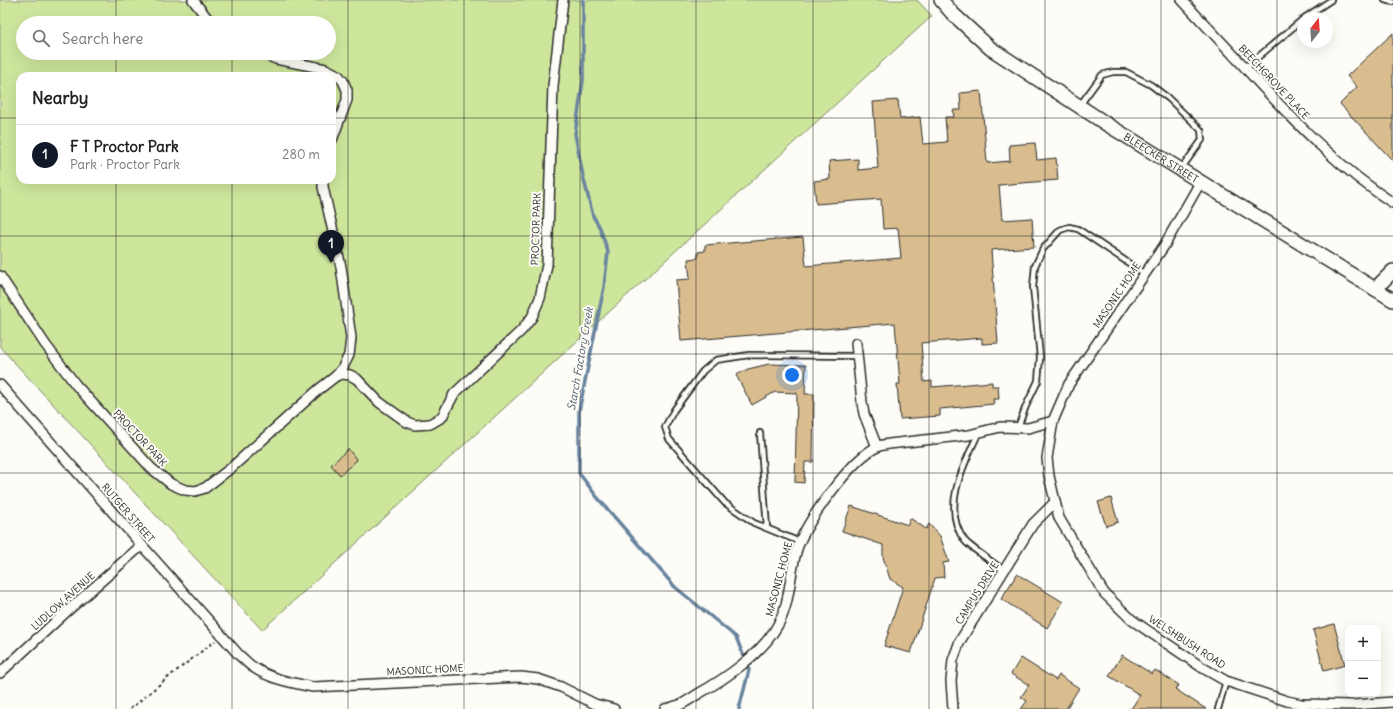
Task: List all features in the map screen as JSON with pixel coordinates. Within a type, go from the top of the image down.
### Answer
[{"type":"street","points":[[193,0],[206,16]]},
{"type":"street","name":"PROCTOR PARK","points":[[336,376],[342,374],[357,380],[379,402],[407,422],[415,425],[430,424],[442,417],[454,394],[522,330],[532,317],[540,298],[547,265],[553,86],[563,0]]},
{"type":"street","name":"BLEECKER STREET","points":[[941,0],[953,14],[990,48],[1181,170],[1393,300]]},
{"type":"street","name":"BEECHGROVE PLACE","points":[[1182,0],[1318,144],[1353,174],[1393,203]]},
{"type":"street","points":[[281,60],[331,72]]},
{"type":"street","points":[[336,74],[343,80],[347,100],[336,129]]},
{"type":"street","name":"MASONIC HOME","points":[[1055,502],[1048,476],[1048,458],[1053,421],[1069,384],[1164,246],[1201,181]]},
{"type":"street","name":"PROCTOR PARK","points":[[0,276],[45,344],[76,385],[151,468],[171,484],[185,490],[195,491],[206,488],[336,376],[342,369],[349,355],[351,338],[341,267],[323,184]]},
{"type":"street","points":[[1375,289],[1393,271]]},
{"type":"street","points":[[856,344],[864,414],[877,447]]},
{"type":"street","name":"RUTGER STREET","points":[[0,385],[239,655]]},
{"type":"street","name":"MASONIC HOME","points":[[665,709],[681,704],[715,685],[743,663],[768,640],[778,626],[784,610],[797,550],[802,536],[830,492],[860,459],[877,447],[902,442],[969,435],[1000,427],[1028,428],[1053,421]]},
{"type":"street","name":"CAMPUS DRIVE","points":[[953,709],[951,681],[953,660],[960,641],[1033,524],[1055,502]]},
{"type":"street","name":"WELSHBUSH ROAD","points":[[1055,502],[1059,518],[1104,593],[1132,620],[1203,668],[1226,681],[1287,701],[1301,704],[1324,707],[1393,702]]},
{"type":"street","name":"LUDLOW AVENUE","points":[[0,673],[142,545]]},
{"type":"street","name":"MASONIC HOME","points":[[239,655],[263,673],[291,683],[312,687],[521,677],[538,679],[595,704],[614,709]]},
{"type":"lane","points":[[1313,12],[1330,0]]},
{"type":"lane","points":[[1385,0],[1393,2]]},
{"type":"lane","points":[[1245,68],[1297,24]]},
{"type":"lane","points":[[1079,106],[1102,75],[1113,72],[1126,72],[1151,85],[1168,98],[1201,130],[1202,140],[1181,170]]},
{"type":"lane","points":[[1018,427],[1026,406],[1038,382],[1040,357],[1033,287],[1035,266],[1043,249],[1060,230],[1069,227],[1078,229],[1145,274]]},
{"type":"lane","points":[[800,542],[754,523],[726,503],[669,439],[665,427],[674,410],[703,371],[716,360],[749,355],[857,356]]},
{"type":"lane","points":[[979,432],[968,456],[954,495],[957,528],[966,542],[1004,571]]},
{"type":"lane","points":[[760,433],[766,528]]},
{"type":"lane","points":[[1218,709],[1226,681]]},
{"type":"path","points":[[130,709],[222,636]]},
{"type":"green space","points":[[0,0],[917,0],[932,16],[262,630],[0,347]]},
{"type":"building","points":[[1393,33],[1393,161],[1340,104],[1357,87],[1347,76]]},
{"type":"building","points":[[981,91],[987,163],[1010,161],[1009,145],[1035,143],[1037,160],[1056,158],[1058,180],[999,185],[1002,220],[1032,218],[1034,247],[991,250],[998,343],[982,344],[982,338],[921,343],[924,382],[932,381],[932,387],[992,382],[992,386],[998,386],[999,399],[993,399],[994,404],[940,409],[940,416],[900,419],[897,384],[900,384],[895,323],[681,341],[676,280],[690,279],[688,259],[698,258],[698,252],[705,251],[705,245],[803,237],[806,266],[901,258],[898,228],[883,229],[881,199],[816,204],[814,181],[830,179],[829,161],[858,159],[858,170],[878,168],[873,102],[898,100],[900,119],[920,117],[923,144],[947,142],[945,117],[954,117],[953,110],[961,110],[960,93]]},
{"type":"building","points":[[769,364],[806,365],[805,394],[814,394],[813,462],[805,462],[804,483],[795,482],[797,393],[775,392],[752,405],[736,375],[748,369]]},
{"type":"building","points":[[348,449],[357,460],[340,475],[331,465]]},
{"type":"building","points":[[1111,498],[1118,522],[1106,526],[1098,502]]},
{"type":"building","points":[[851,506],[908,525],[910,518],[926,529],[929,524],[940,536],[949,562],[943,563],[944,577],[935,578],[911,653],[884,646],[903,587],[890,579],[883,557],[883,545],[842,531]]},
{"type":"building","points":[[1017,574],[1063,602],[1047,628],[1001,599]]},
{"type":"building","points":[[1334,624],[1345,665],[1324,671],[1313,630]]},
{"type":"building","points":[[1122,655],[1152,674],[1155,670],[1179,685],[1175,689],[1206,709],[1131,709],[1140,695],[1109,676]]},
{"type":"building","points":[[1021,658],[1056,680],[1059,675],[1079,688],[1066,709],[1021,709],[1027,701],[1021,697],[1029,685],[1011,674]]},
{"type":"waterway","name":"Starch Factory Creek","points":[[583,0],[583,81],[575,134],[593,216],[600,228],[608,252],[604,287],[579,411],[579,473],[597,497],[675,587],[736,637],[749,670],[739,709]]},
{"type":"place","name":"F T Proctor Park","points":[[331,263]]}]
